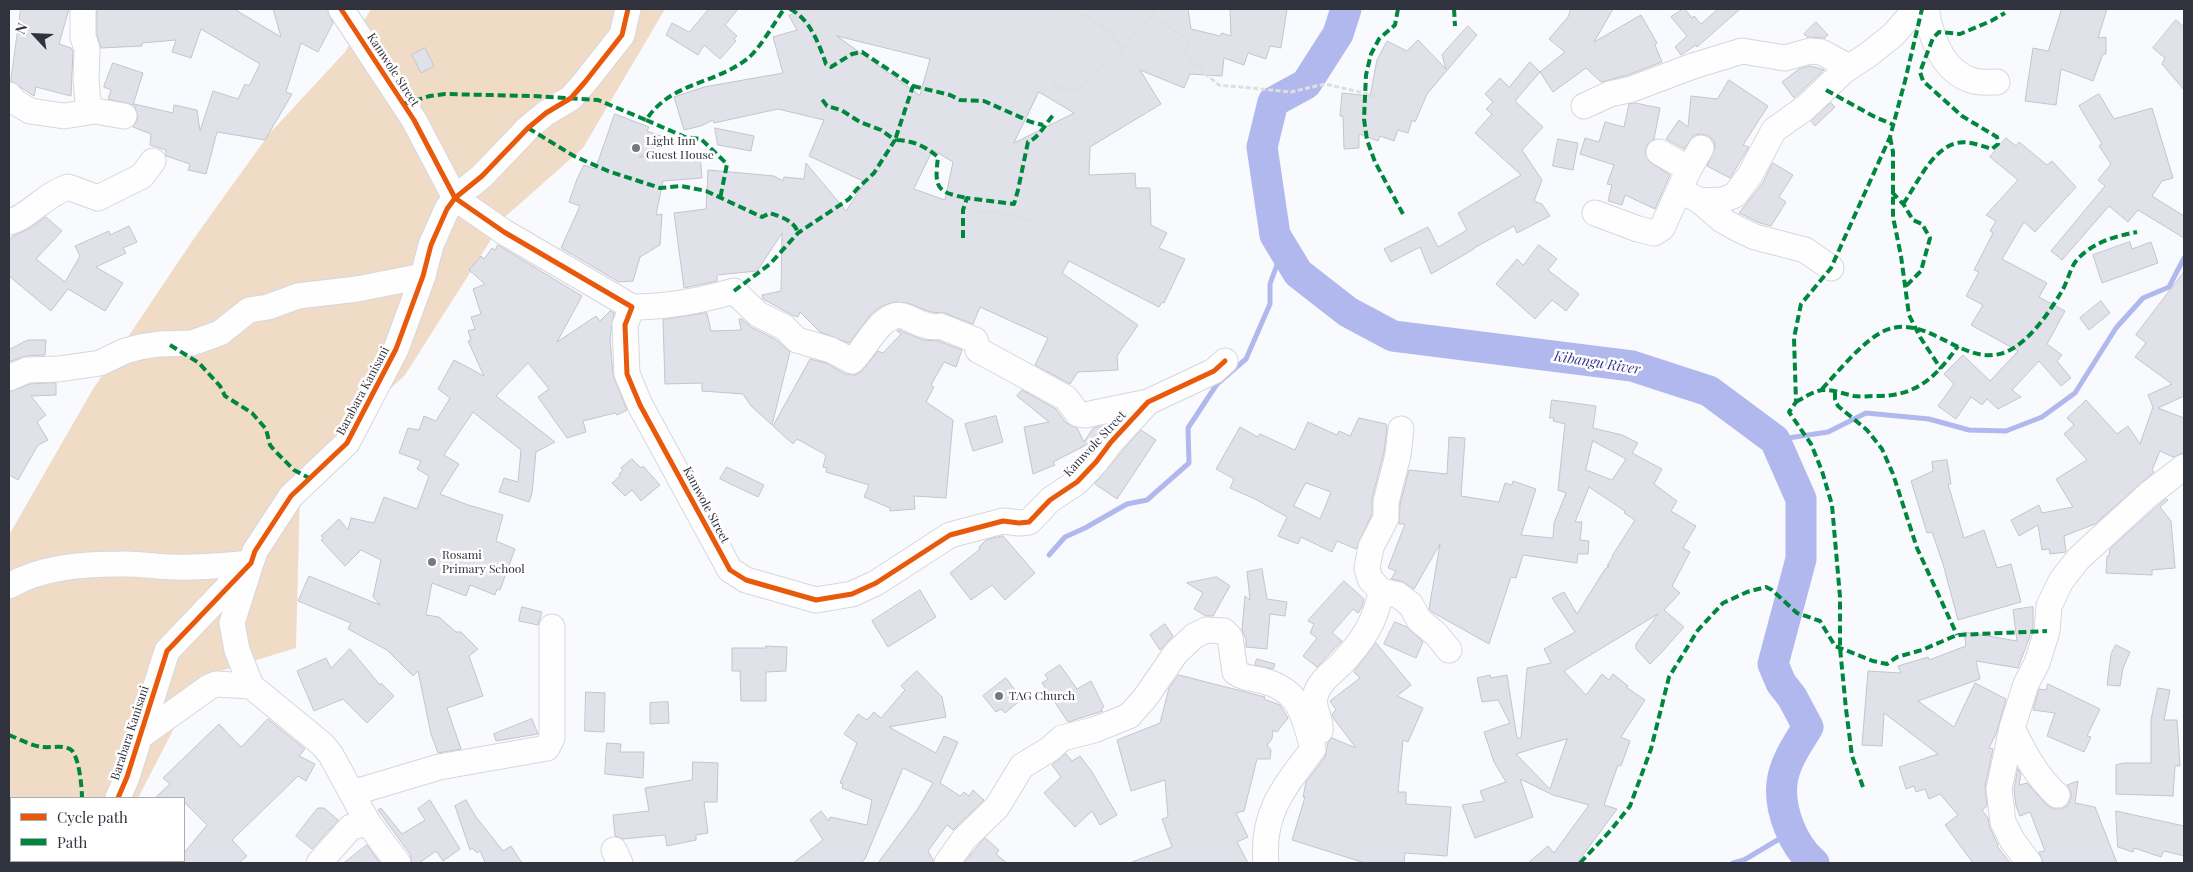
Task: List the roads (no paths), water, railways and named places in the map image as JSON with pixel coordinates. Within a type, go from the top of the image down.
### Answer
[{"type":"street","points":[[83,9],[83,37],[87,49],[86,79],[88,103],[95,111]]},
{"type":"street","name":"Kamwole Street","points":[[341,9],[414,120],[456,198],[504,232],[632,308],[625,326],[627,374],[640,406],[730,570],[746,580],[816,600],[852,594],[876,583],[950,534],[1003,521],[1029,522],[1050,500],[1077,482],[1096,462],[1110,442],[1148,402],[1214,371],[1225,361]]},
{"type":"street","name":"Barabara Kanisani","points":[[118,797],[127,778],[138,737],[167,651],[251,563],[254,551],[292,496],[347,443],[396,349],[423,276],[431,245],[448,209],[456,198],[482,176],[536,121],[570,98],[585,82],[622,35],[628,9]]},
{"type":"street","points":[[1659,152],[1723,200],[1734,195],[1750,175],[1774,130],[1806,108],[1850,67],[1892,35],[1916,9]]},
{"type":"street","points":[[1926,9],[1933,38],[1941,55],[1960,75],[1974,81],[1997,82]]},
{"type":"street","points":[[1584,106],[1610,94],[1632,89],[1692,66],[1742,51],[1785,58],[1810,51],[1821,52],[1850,67]]},
{"type":"street","points":[[9,95],[15,102],[30,111],[64,116],[95,111],[124,116]]},
{"type":"street","points":[[9,222],[58,190],[68,187],[98,198],[142,176],[153,161]]},
{"type":"street","points":[[1595,213],[1654,233],[1662,228],[1693,177]]},
{"type":"street","points":[[1693,177],[1722,220],[1755,237],[1806,250],[1831,268]]},
{"type":"street","points":[[9,378],[27,370],[59,369],[100,363],[125,351],[160,344],[192,343],[220,333],[249,310],[268,307],[298,296],[357,289],[423,276]]},
{"type":"street","points":[[632,308],[660,307],[710,298],[734,291],[758,314],[784,327],[797,340],[831,350],[852,361],[881,325],[895,316],[903,316],[934,328],[940,326],[975,340],[978,350],[1066,398],[1078,414],[1085,415],[1148,402]]},
{"type":"street","points":[[1400,429],[1398,455],[1386,502],[1386,518],[1371,547],[1367,568],[1370,579],[1381,591],[1398,595],[1412,605],[1419,620],[1436,634],[1449,650]]},
{"type":"street","points":[[2030,863],[2012,840],[2003,822],[1999,789],[2012,728],[2026,684],[2037,664],[2047,631],[2049,606],[2061,581],[2078,559],[2149,494],[2184,467]]},
{"type":"street","points":[[9,586],[21,579],[50,570],[86,566],[120,564],[174,567],[251,563],[232,623],[237,650],[251,686],[323,745],[332,756],[368,823],[398,863]]},
{"type":"street","points":[[1266,863],[1264,836],[1270,815],[1283,788],[1313,749],[1320,726],[1315,706],[1318,688],[1325,678],[1346,657],[1372,623],[1378,611],[1381,591]]},
{"type":"street","points":[[352,793],[439,768],[547,748],[552,738],[552,627]]},
{"type":"street","points":[[947,863],[964,839],[997,808],[1022,766],[1050,749],[1062,738],[1094,730],[1129,716],[1145,698],[1176,653],[1194,636],[1206,630],[1224,631],[1230,637],[1235,672],[1247,678],[1263,680],[1278,686],[1290,694],[1302,712],[1313,749]]},
{"type":"street","points":[[138,737],[209,687],[216,684],[251,686]]},
{"type":"street","points":[[2012,728],[2035,771],[2057,795]]},
{"type":"street","points":[[319,863],[351,826],[368,823]]},
{"type":"waterway","name":"Kibangu River","points":[[1346,9],[1338,34],[1306,84],[1273,102],[1262,147],[1275,235],[1298,273],[1348,312],[1393,336],[1632,366],[1709,391],[1775,440],[1801,499],[1801,559],[1773,664],[1781,683],[1792,697],[1808,727],[1792,754],[1783,776],[1783,804],[1785,816],[1794,837],[1806,856],[1814,863]]},
{"type":"waterway","points":[[1049,555],[1065,537],[1127,504],[1147,500],[1189,463],[1188,428],[1217,384],[1246,359],[1270,304],[1270,284],[1283,248]]},
{"type":"waterway","points":[[1775,440],[1828,432],[1866,413],[1929,419],[1969,430],[2006,431],[2042,417],[2075,393],[2116,328],[2143,298],[2169,287],[2184,258]]},
{"type":"waterway","points":[[1733,863],[1744,860],[1791,832]]},
{"type":"place","name":"Light Inn Guest House","points":[[636,148]]},
{"type":"place","name":"Rosami Primary School","points":[[432,562]]},
{"type":"place","name":"TAG Church","points":[[999,696]]}]
